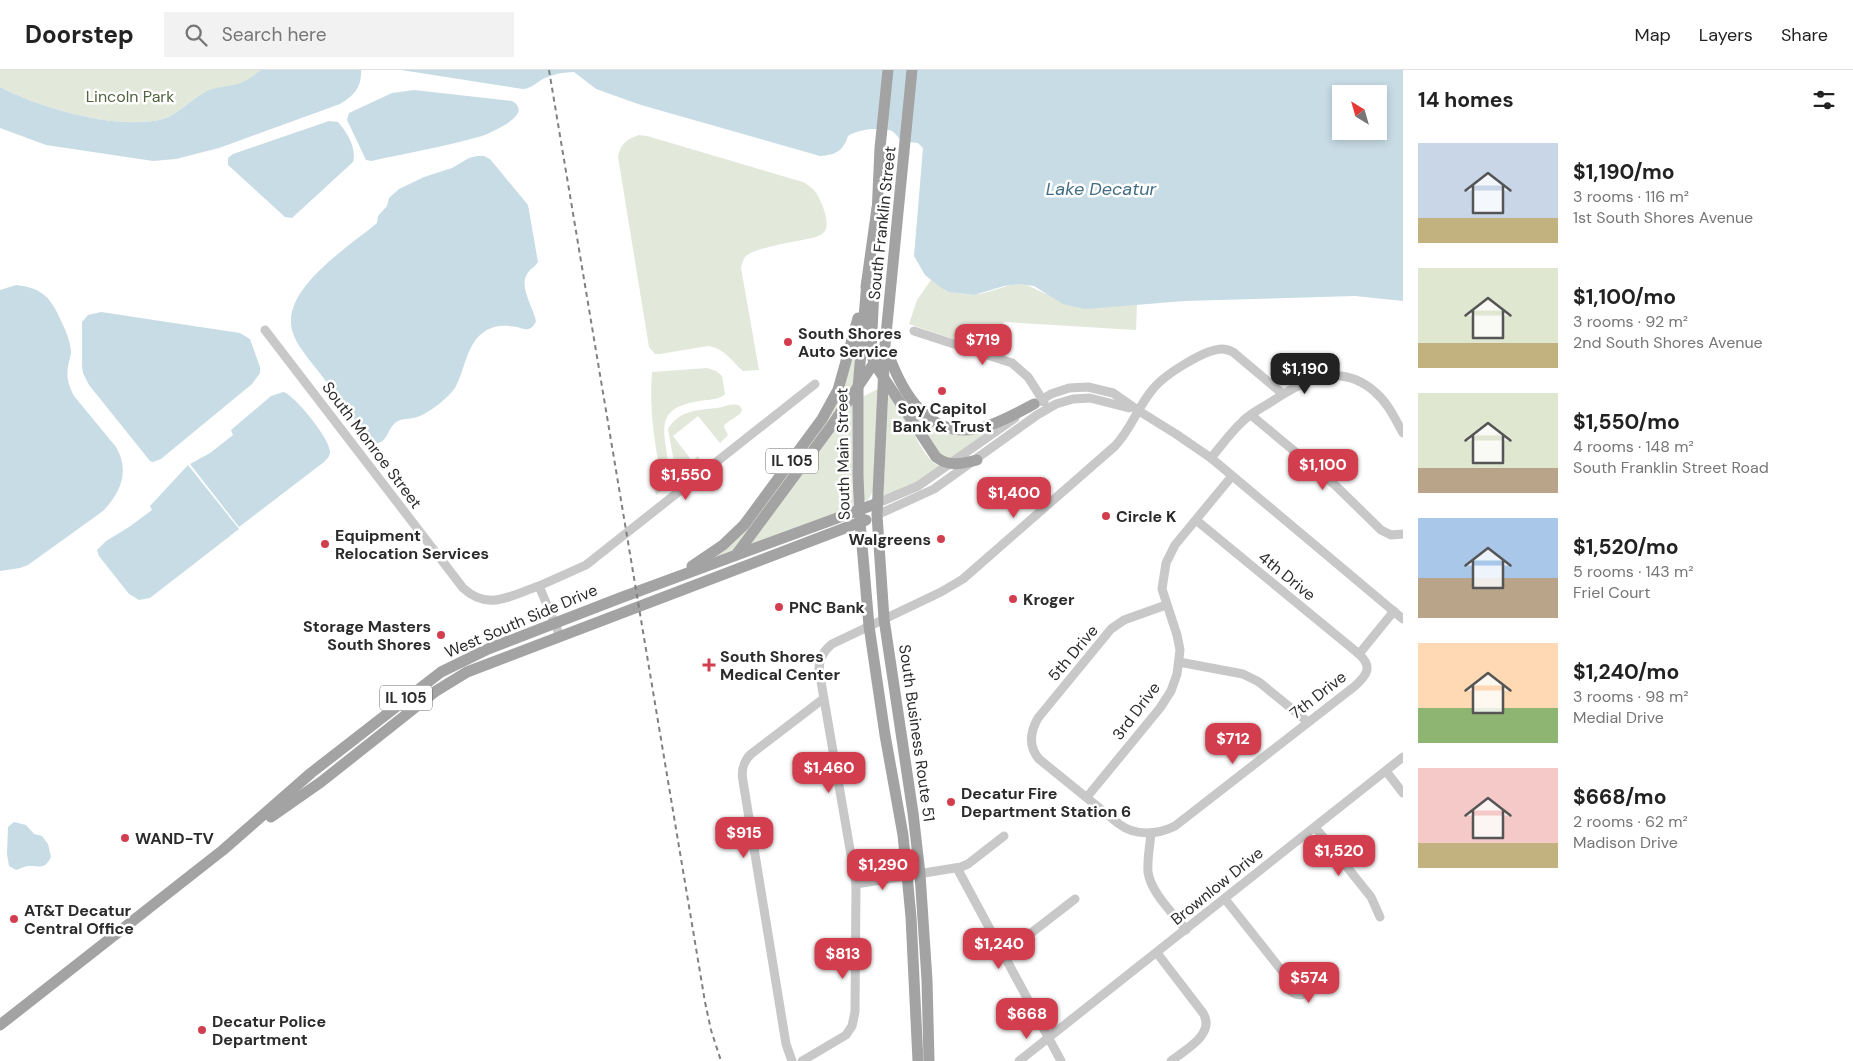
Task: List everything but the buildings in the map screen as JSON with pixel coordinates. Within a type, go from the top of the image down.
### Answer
[{"type":"main road","name":"IL 105","points":[[647,588],[698,562],[738,531],[750,518],[822,419],[838,390],[867,282],[877,208],[880,148],[888,70]]},
{"type":"main road","name":"South Franklin Street","points":[[885,379],[886,345],[912,70]]},
{"type":"main road","points":[[877,208],[871,352],[874,363],[932,452],[940,460],[951,464],[964,464],[976,460]]},
{"type":"main road","name":"South Main Street","points":[[867,282],[858,388],[858,476],[869,626]]},
{"type":"main road","name":"IL 105","points":[[707,580],[724,568],[736,555],[858,388],[886,345]]},
{"type":"main road","points":[[886,345],[897,377],[913,401],[926,416],[942,426],[964,430],[982,428],[1003,420],[1038,401]]},
{"type":"main road","name":"South Main Street","points":[[884,619],[877,515],[885,379]]},
{"type":"main road","name":"West South Side Drive","points":[[0,1025],[223,850],[311,773],[441,672],[470,657],[555,623],[878,503]]},
{"type":"main road","name":"West South Side Drive","points":[[223,850],[321,782],[450,681],[476,667],[877,515]]},
{"type":"main road","name":"South Business Route 51","points":[[884,619],[913,813],[920,874],[928,990],[929,1061]]},
{"type":"main road","name":"South Business Route 51","points":[[869,626],[885,735],[903,835],[911,917],[918,1061]]},
{"type":"street","name":"South Monroe Street","points":[[265,330],[457,580],[470,594],[484,600],[498,600],[539,586],[586,565],[815,384]]},
{"type":"street","points":[[914,331],[1012,363],[1022,371],[1038,401],[1048,408]]},
{"type":"street","points":[[802,1061],[846,1035],[850,1031],[854,1020],[856,884],[823,700],[819,670],[824,652],[832,644],[941,592],[970,573],[1115,446],[1129,428],[1151,391],[1181,366],[1210,352],[1222,349],[1233,352],[1283,394]]},
{"type":"street","points":[[1211,458],[1239,424],[1251,415],[1302,383],[1324,376],[1350,379],[1376,393],[1388,407],[1403,433]]},
{"type":"street","points":[[878,503],[918,486],[1038,401],[1069,388],[1088,387],[1114,393],[1211,458],[1403,618]]},
{"type":"street","points":[[877,515],[934,489],[1048,408],[1064,401],[1090,398],[1139,411]]},
{"type":"street","points":[[1251,415],[1335,485],[1381,530],[1391,535],[1403,534]]},
{"type":"street","name":"3rd Drive","points":[[1087,797],[1160,708],[1174,682],[1180,662],[1179,642],[1162,589],[1168,557],[1175,545],[1232,476]]},
{"type":"street","name":"4th Drive","points":[[1196,520],[1359,654]]},
{"type":"street","points":[[539,586],[560,636]]},
{"type":"street","name":"5th Drive","points":[[1032,747],[1032,733],[1038,718],[1111,630],[1124,620],[1166,605]]},
{"type":"street","points":[[1359,654],[1394,611]]},
{"type":"street","name":"7th Drive","points":[[1032,747],[1039,758],[1123,827],[1132,831],[1151,833],[1165,831],[1175,826],[1363,679],[1368,667],[1365,660],[1359,654]]},
{"type":"street","points":[[1180,662],[1243,674],[1259,682],[1308,722]]},
{"type":"street","points":[[792,1061],[786,1044],[742,769],[745,761],[751,754],[823,700]]},
{"type":"street","name":"Brownlow Drive","points":[[1020,1061],[1403,757]]},
{"type":"street","points":[[1386,771],[1403,793]]},
{"type":"street","points":[[1315,828],[1371,897],[1380,917]]},
{"type":"street","points":[[1151,833],[1148,866],[1150,879],[1155,890],[1186,930]]},
{"type":"street","points":[[856,884],[957,868],[968,864],[1004,836]]},
{"type":"street","points":[[957,868],[1061,1061]]},
{"type":"street","points":[[1004,954],[1075,899]]},
{"type":"street","points":[[1226,899],[1282,971],[1289,976]]},
{"type":"street","points":[[1157,953],[1203,1012],[1207,1021],[1206,1028],[1200,1038],[1171,1061]]},
{"type":"green space","name":"Lincoln Park","points":[[0,70],[261,70],[242,83],[205,92],[169,117],[144,122],[124,122],[102,120],[57,110],[36,103],[0,87]]},
{"type":"green space","points":[[639,135],[803,182],[813,189],[819,197],[827,222],[823,233],[816,237],[758,250],[745,257],[743,262],[741,268],[759,370],[743,371],[724,353],[708,346],[660,354],[655,354],[649,347],[618,157],[620,149],[625,143]]},
{"type":"green space","points":[[931,280],[951,291],[965,294],[980,294],[1018,284],[1027,285],[1050,295],[1071,300],[1105,304],[1137,304],[1136,330],[1004,322],[990,351],[909,324],[917,300]]},
{"type":"green space","points":[[853,350],[856,355],[854,386],[732,553],[709,558],[821,423]]},
{"type":"green space","points":[[707,368],[716,371],[722,376],[725,394],[721,397],[690,403],[671,412],[666,419],[664,428],[669,465],[674,462],[668,429],[678,418],[690,412],[731,405],[740,406],[742,410],[740,414],[725,424],[724,427],[728,435],[720,443],[698,416],[673,436],[692,461],[698,456],[700,460],[656,495],[653,480],[660,472],[652,410],[652,372]]},
{"type":"green space","points":[[878,389],[873,491],[867,502],[863,498],[862,397]]},
{"type":"green space","points":[[888,396],[901,411],[926,454],[941,467],[919,482],[883,498]]},
{"type":"green space","points":[[853,401],[853,506],[745,549]]},
{"type":"green space","points":[[912,411],[937,429],[965,433],[986,432],[986,434],[952,459],[938,453]]},
{"type":"water","points":[[261,70],[361,70],[361,76],[356,90],[340,104],[219,148],[176,159],[153,161],[46,145],[0,128],[0,87],[57,110],[102,120],[144,122],[169,117],[205,92],[241,83]]},
{"type":"water","name":"Lake Decatur","points":[[401,70],[1403,70],[1403,301],[1355,296],[1185,301],[1085,309],[1063,304],[1034,286],[1019,284],[1004,286],[974,295],[949,292],[925,275],[914,256],[923,148],[918,143],[901,141],[889,130],[867,130],[848,136],[841,149],[835,153],[820,156],[641,105],[596,89],[574,72],[552,75],[523,89]]},
{"type":"water","points":[[414,90],[512,101],[518,106],[518,111],[515,117],[502,127],[482,136],[371,161],[366,160],[347,120],[349,113],[392,93]]},
{"type":"water","points":[[329,121],[338,122],[348,136],[354,152],[353,162],[292,218],[285,217],[228,165],[228,158],[233,154]]},
{"type":"water","points":[[477,156],[484,156],[490,159],[528,205],[538,262],[527,274],[525,285],[527,297],[536,321],[528,329],[500,326],[484,332],[470,349],[456,386],[449,395],[433,409],[422,415],[398,421],[384,439],[379,443],[375,443],[355,420],[297,342],[291,319],[295,303],[305,287],[318,272],[377,223],[378,216],[387,206],[389,198],[399,189]]},
{"type":"water","points":[[16,285],[41,292],[55,309],[70,344],[68,382],[74,396],[116,447],[120,456],[123,473],[119,489],[103,511],[28,565],[0,571],[0,290]]},
{"type":"water","points":[[101,312],[240,333],[250,339],[260,367],[260,373],[252,384],[161,459],[153,462],[150,461],[89,385],[83,373],[82,322],[88,315]]},
{"type":"water","points":[[283,392],[303,409],[318,428],[329,446],[330,452],[324,462],[239,527],[190,464],[210,453],[233,435],[231,430],[271,396]]},
{"type":"water","points":[[188,465],[239,529],[150,598],[139,600],[129,594],[99,556],[97,550],[106,541],[152,510],[150,506]]},
{"type":"water","points":[[14,822],[26,825],[34,834],[42,836],[48,844],[51,857],[44,866],[27,866],[16,870],[9,866],[7,854],[8,827]]},
{"type":"railway","points":[[549,70],[705,1002],[711,1030],[721,1061]]},
{"type":"place","name":"South Shores Auto Service","points":[[788,342]]},
{"type":"place","name":"Soy Capitol Bank & Trust","points":[[942,391]]},
{"type":"place","name":"Circle K","points":[[1106,516]]},
{"type":"place","name":"Walgreens","points":[[941,539]]},
{"type":"place","name":"Equipment Relocation Services","points":[[325,544]]},
{"type":"place","name":"Kroger","points":[[1013,599]]},
{"type":"place","name":"PNC Bank","points":[[779,607]]},
{"type":"place","name":"Storage Masters South Shores","points":[[441,635]]},
{"type":"place","name":"South Shores Medical Center","points":[[709,665]]},
{"type":"place","name":"Decatur Fire Department Station 6","points":[[951,802]]},
{"type":"place","name":"WAND-TV","points":[[125,838]]},
{"type":"place","name":"AT&T Decatur Central Office","points":[[14,919]]},
{"type":"place","name":"Decatur Police Department","points":[[202,1030]]}]
